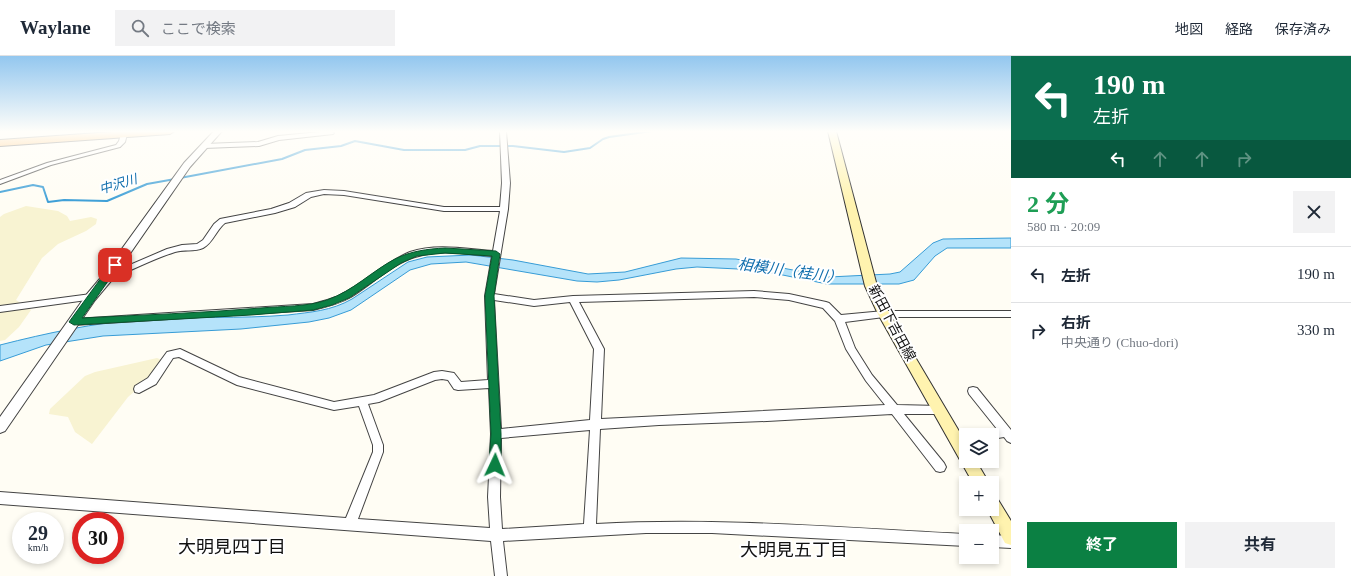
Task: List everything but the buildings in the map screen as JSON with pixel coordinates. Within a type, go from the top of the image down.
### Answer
[{"type":"main road","name":"新田下吉田線","points":[[838,155],[871,286],[884,314],[940,410],[959,437]]},
{"type":"main road","points":[[999,516],[1011,537]]},
{"type":"street","points":[[0,182],[49,164],[82,155]]},
{"type":"street","points":[[0,427],[91,297],[187,165],[196,155]]},
{"type":"street","points":[[501,576],[496,535],[494,497],[496,434],[489,296],[504,209],[506,183],[504,155]]},
{"type":"street","points":[[106,278],[162,253],[181,247],[194,248],[202,245],[210,237],[219,223],[223,221],[272,211],[292,205],[309,195],[324,192],[344,193],[444,209],[504,209]]},
{"type":"street","points":[[73,323],[313,307],[329,303],[346,296],[398,261],[414,254],[445,250],[496,254]]},
{"type":"street","points":[[489,296],[534,303],[573,300],[754,294],[789,297],[826,305],[838,318],[851,349],[869,378],[940,467]]},
{"type":"street","points":[[0,309],[91,297]]},
{"type":"street","points":[[573,300],[599,349],[590,531]]},
{"type":"street","points":[[838,318],[884,314],[1011,314]]},
{"type":"street","points":[[139,389],[152,382],[170,356],[180,353],[236,381],[334,406],[375,399],[434,376],[451,376],[458,386],[493,384]]},
{"type":"street","points":[[973,391],[1008,435]]},
{"type":"street","points":[[350,524],[378,452],[378,445],[362,401]]},
{"type":"street","points":[[496,434],[682,419],[772,416],[828,411],[894,408],[940,410]]},
{"type":"street","points":[[0,498],[496,535],[646,527],[712,526],[815,533],[959,540]]},
{"type":"street","points":[[999,541],[1011,542]]},
{"type":"shaded area","points":[[26,206],[58,211],[67,216],[70,221],[91,217],[97,219],[96,224],[86,231],[58,244],[42,258],[16,300],[31,310],[19,327],[5,340],[0,341],[0,217],[4,214]]},
{"type":"shaded area","points":[[157,358],[162,360],[153,375],[128,397],[92,444],[75,432],[68,417],[49,414],[50,409],[85,376],[95,372]]},
{"type":"water","name":"相模川（桂川）","points":[[1011,238],[1011,248],[947,248],[935,256],[914,280],[899,284],[827,284],[758,270],[697,267],[676,269],[619,280],[597,282],[577,281],[466,262],[431,264],[410,270],[351,310],[329,318],[309,322],[241,329],[103,336],[46,345],[0,361],[0,345],[89,326],[143,319],[252,317],[288,315],[329,309],[352,299],[408,262],[427,257],[471,255],[513,260],[588,274],[625,272],[681,258],[736,259],[829,277],[890,274],[900,272],[933,243],[943,239]]},
{"type":"waterway","name":"中沢川","points":[[180,178],[282,159],[292,155]]},
{"type":"waterway","name":"中沢川","points":[[0,192],[33,185],[43,187],[48,202],[64,200],[107,201],[147,184],[175,179]]},
{"type":"district","name":"大明見四丁目","points":[[232,547]]},
{"type":"district","name":"大明見五丁目","points":[[794,550]]},
{"type":"route","points":[[115,265],[74,322],[313,307],[329,303],[346,296],[398,261],[414,254],[445,250],[496,254],[489,296],[496,434],[495,465]]}]
